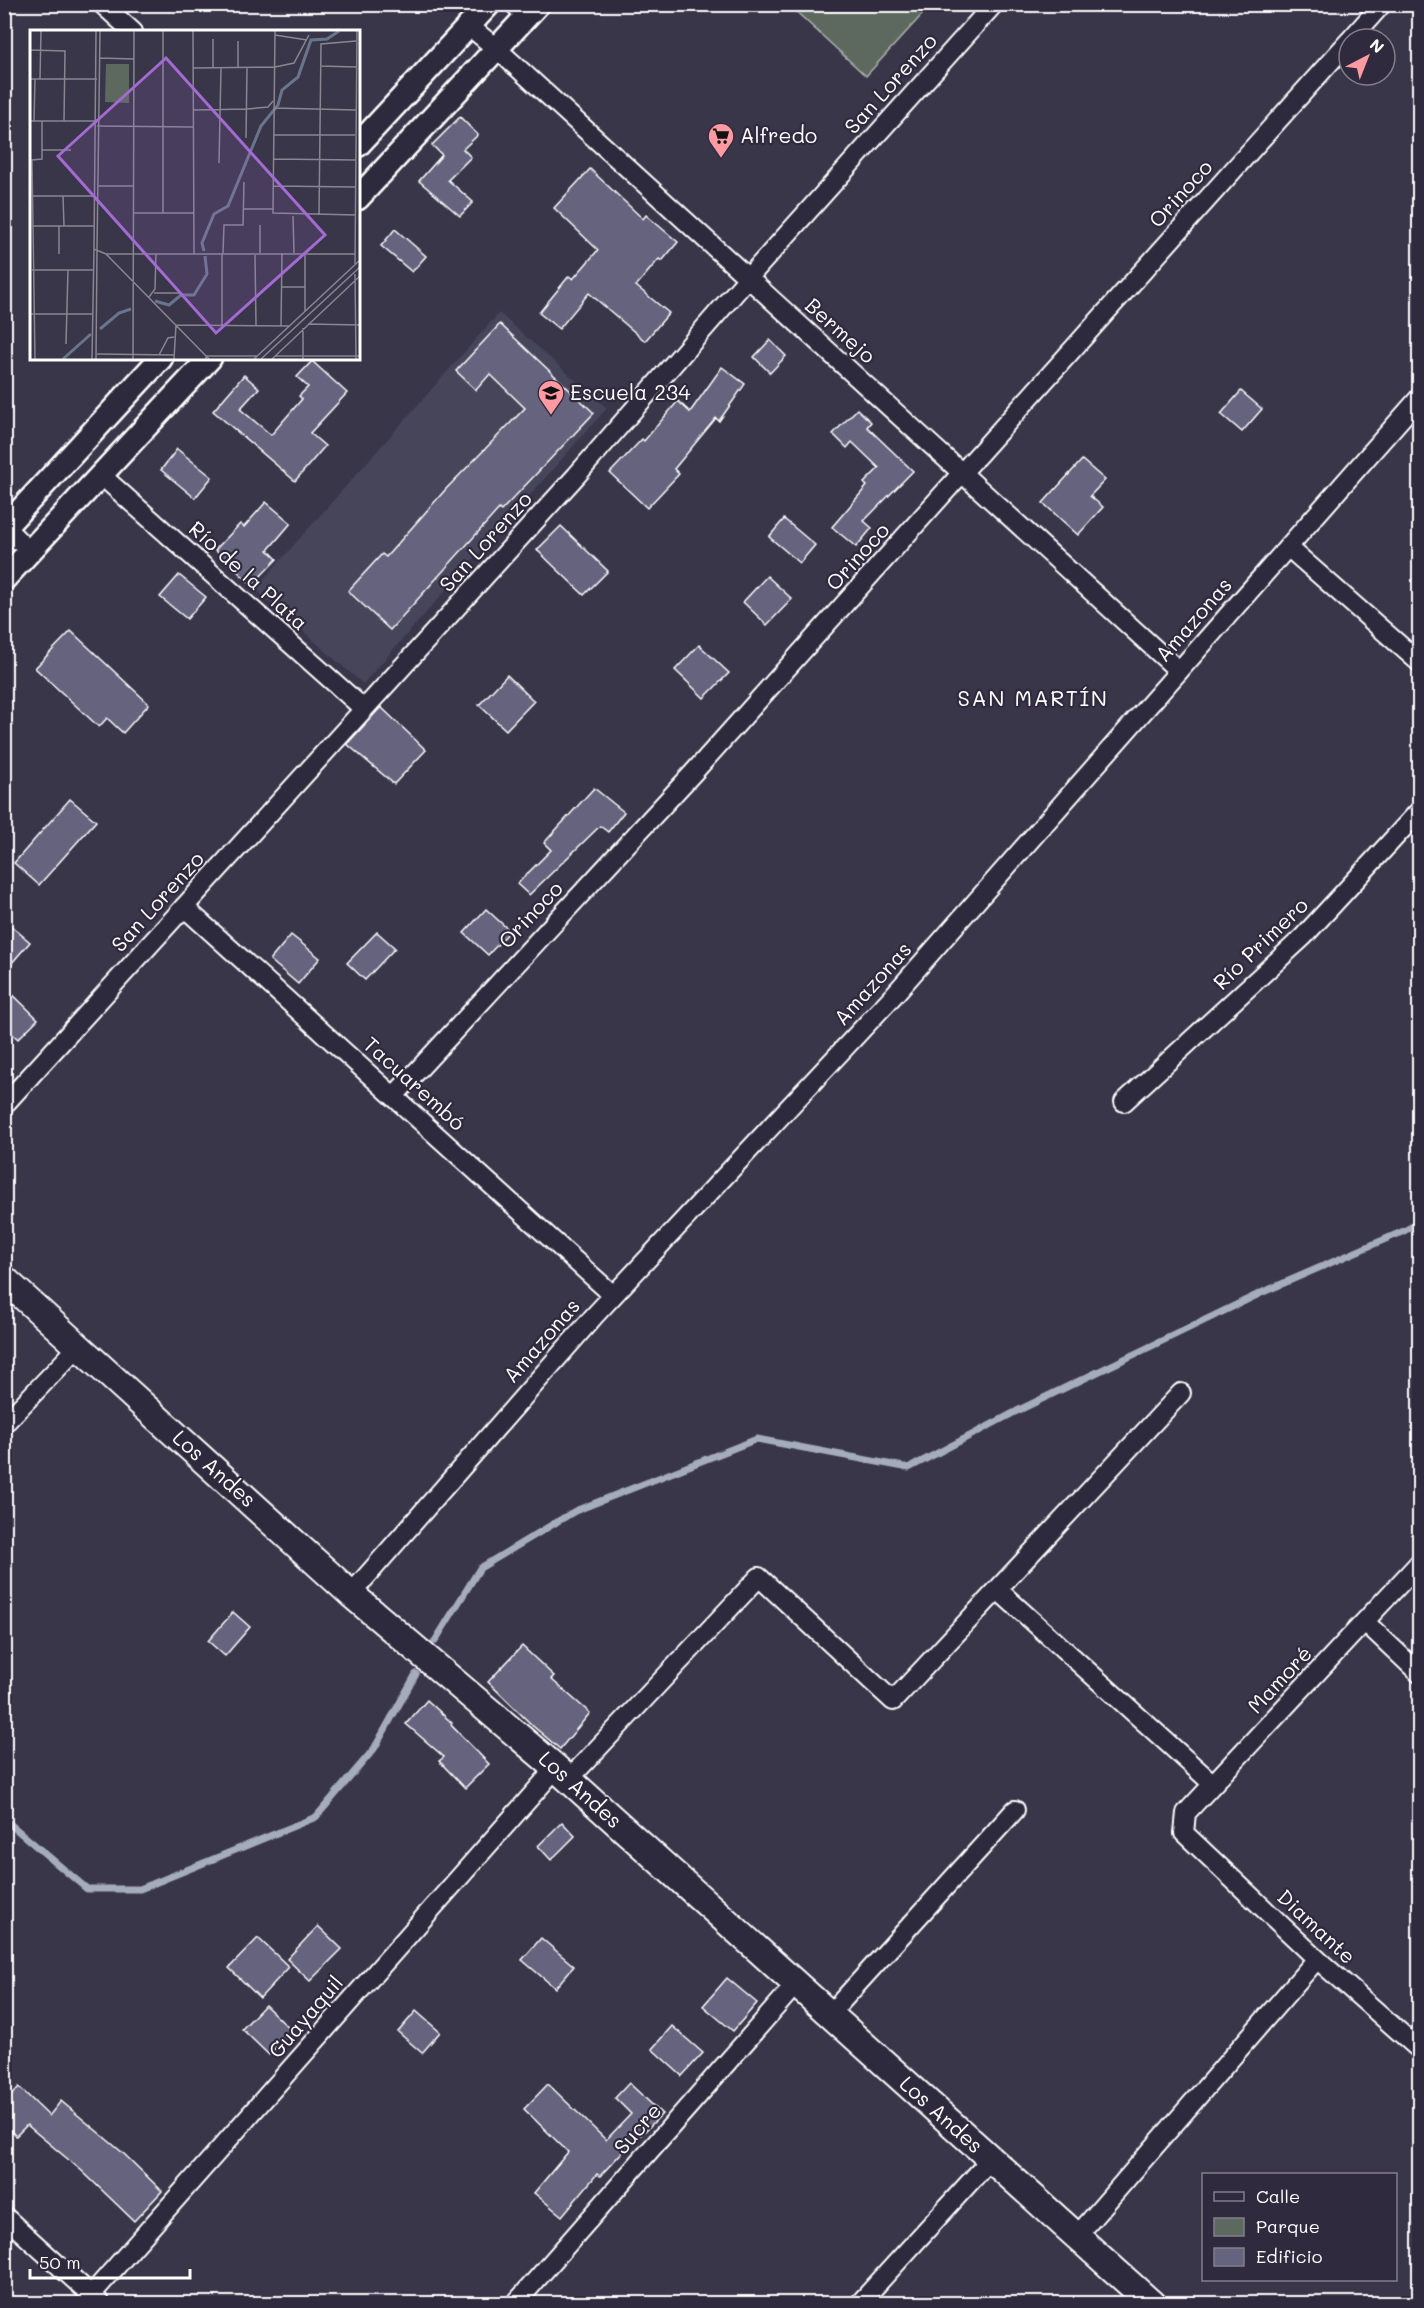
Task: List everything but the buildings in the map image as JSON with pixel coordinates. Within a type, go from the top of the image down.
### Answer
[{"type":"main road","name":"Los Andes","points":[[4,1279],[351,1594],[562,1774],[1152,2304]]},
{"type":"street","points":[[102,4],[131,30]]},
{"type":"street","points":[[360,143],[489,4]]},
{"type":"street","name":"San Lorenzo","points":[[4,1105],[576,476],[748,278],[994,4]]},
{"type":"street","name":"Orinoco","points":[[1362,27],[1382,4]]},
{"type":"street","points":[[360,196],[497,48],[526,8]]},
{"type":"street","name":"Bermejo","points":[[469,26],[497,48],[1179,671]]},
{"type":"street","name":"Orinoco","points":[[394,1096],[693,773],[1337,54]]},
{"type":"street","points":[[30,552],[5,527],[159,360]]},
{"type":"street","points":[[4,579],[208,360]]},
{"type":"street","name":"Amazonas","points":[[351,1594],[613,1295],[893,996],[1419,398]]},
{"type":"street","name":"Río de la Plata","points":[[102,476],[364,709]]},
{"type":"street","points":[[1288,547],[1419,663]]},
{"type":"street","name":"Río Primero","points":[[1124,1102],[1304,937],[1419,810]]},
{"type":"street","name":"Tacuarembó","points":[[184,907],[613,1295]]},
{"type":"street","points":[[4,1424],[79,1346]]},
{"type":"street","points":[[1181,1393],[998,1590],[1213,1784]]},
{"type":"street","name":"Mamoré","points":[[1184,1833],[1186,1813],[1419,1562]]},
{"type":"street","name":"Guayaquil","points":[[95,2299],[562,1774],[759,1577],[893,1701],[998,1590]]},
{"type":"street","points":[[1365,1622],[1419,1674]]},
{"type":"street","points":[[830,2014],[1015,1810]]},
{"type":"street","name":"Diamante","points":[[1184,1833],[1317,1959],[1419,2050]]},
{"type":"street","points":[[1077,2236],[1317,1959]]},
{"type":"street","name":"Sucre","points":[[514,2304],[796,1984]]},
{"type":"street","points":[[859,2304],[990,2160]]},
{"type":"street","points":[[4,2216],[95,2299]]},
{"type":"shaded area","points":[[499,313],[607,408],[363,684],[255,589]]},
{"type":"green space","points":[[789,5],[931,5],[866,76]]},
{"type":"waterway","points":[[435,1641],[480,1568],[575,1511],[757,1439],[909,1468],[1017,1411],[1261,1293],[1420,1222]]},
{"type":"waterway","points":[[4,1819],[87,1889],[140,1889],[316,1817],[374,1749],[416,1674]]},
{"type":"place","name":"Alfredo","points":[[721,159]]},
{"type":"place","name":"Escuela 234","points":[[551,416]]},
{"type":"district","name":"SAN MARTÍN","points":[[1033,698]]}]
